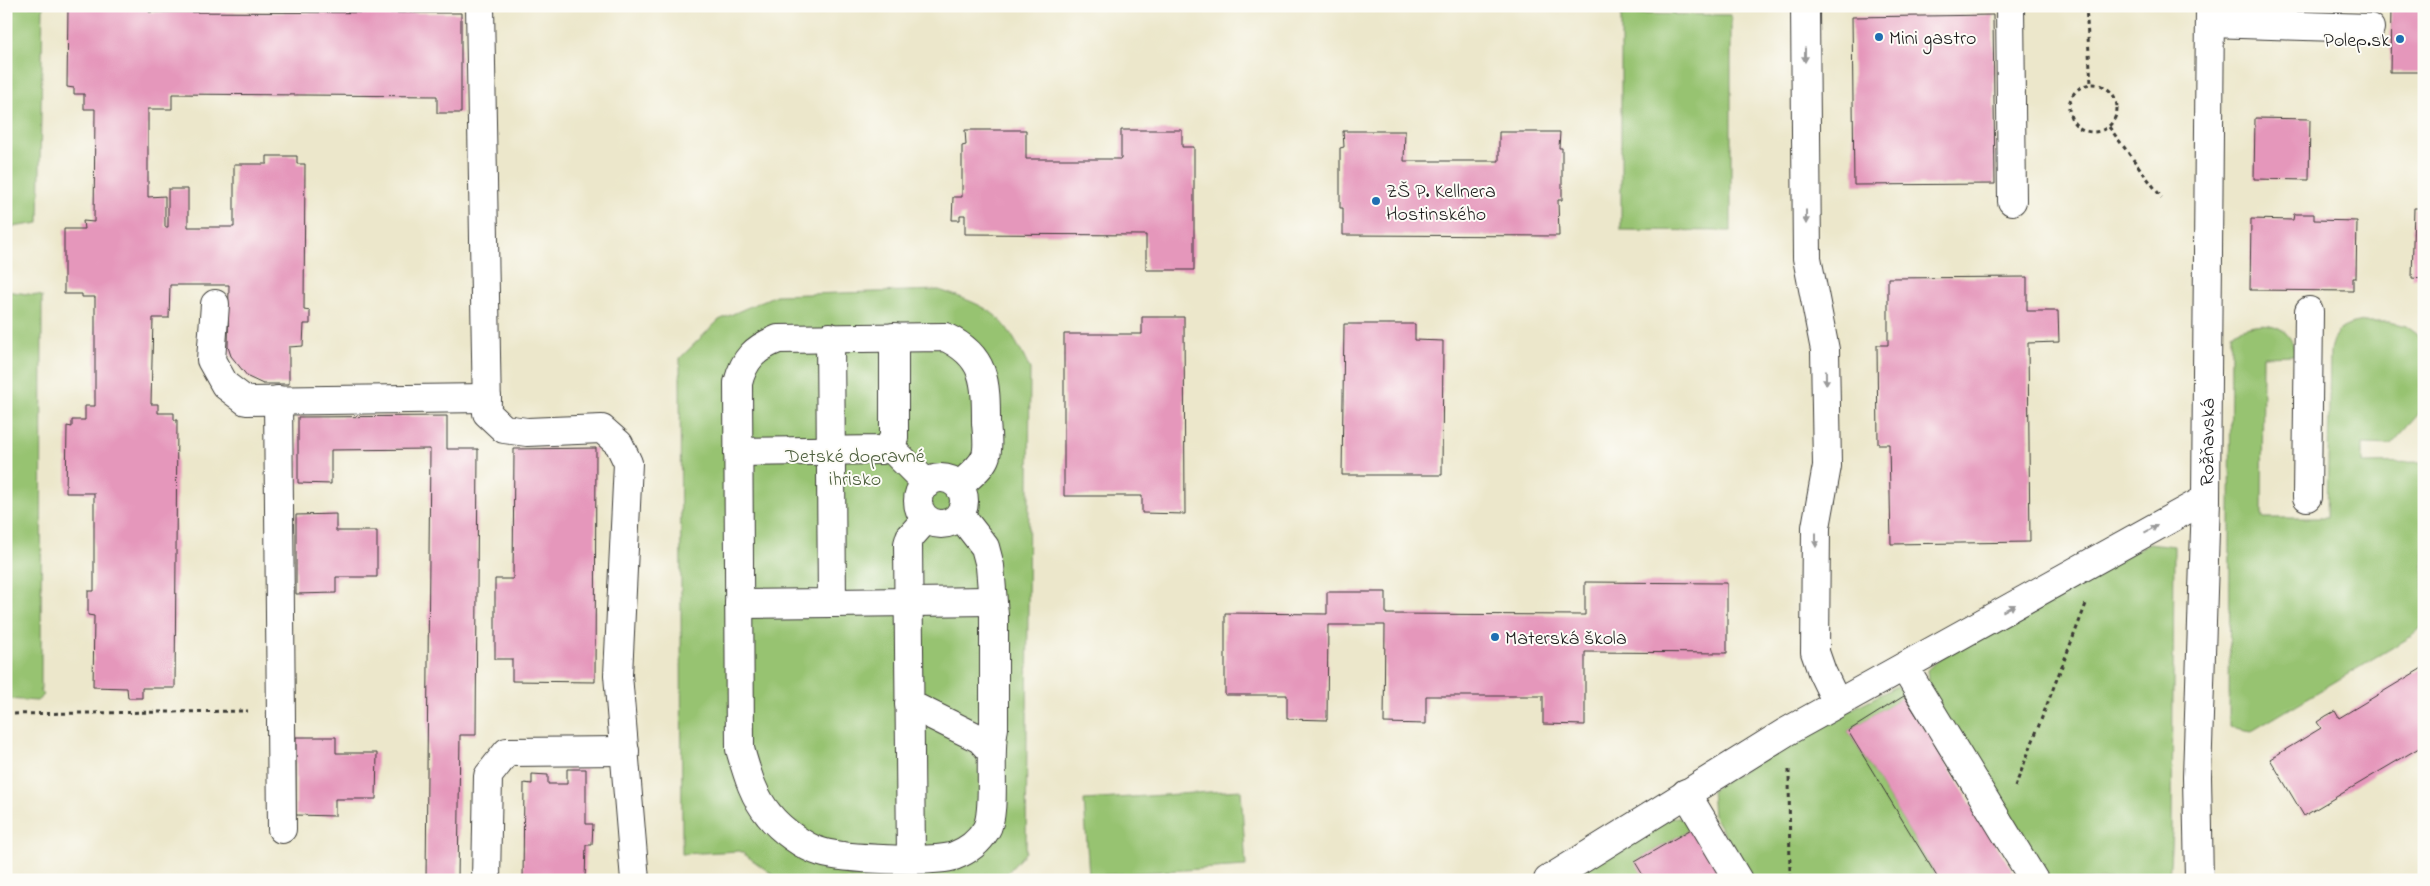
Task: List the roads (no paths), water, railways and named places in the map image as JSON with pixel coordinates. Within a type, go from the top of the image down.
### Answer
[{"type":"street","points":[[480,6],[487,413],[504,429],[527,432],[602,429],[619,444],[628,462],[618,675],[635,880]]},
{"type":"street","points":[[1805,6],[1806,258],[1825,350],[1827,456],[1816,527],[1815,652],[1837,703]]},
{"type":"street","points":[[2010,6],[2012,201]]},
{"type":"street","points":[[2210,15],[2370,28]]},
{"type":"street","name":"Rožňavská","points":[[2199,880],[2197,776],[2206,499],[2210,15]]},
{"type":"street","points":[[215,304],[211,360],[225,385],[246,401],[487,398]]},
{"type":"street","points":[[2307,497],[2309,311]]},
{"type":"street","points":[[830,337],[832,603]]},
{"type":"street","points":[[959,486],[982,463],[986,456],[986,391],[983,375],[977,361],[967,350],[945,337],[830,337],[778,339],[762,346],[748,357],[738,383],[740,749],[750,785],[769,816],[794,837],[819,852],[841,857],[910,858],[953,856],[971,848],[986,830],[990,815],[991,751],[994,728],[994,616],[991,601],[990,566],[985,547],[960,515]]},
{"type":"street","points":[[738,452],[881,450],[889,446],[894,438],[894,337]]},
{"type":"street","points":[[278,400],[282,829]]},
{"type":"street","points":[[889,446],[927,484]]},
{"type":"street","points":[[940,478],[950,480],[959,486],[964,495],[964,505],[960,515],[953,522],[943,525],[926,519],[919,508],[918,498],[922,488],[940,478]]},
{"type":"street","points":[[1548,880],[1786,732],[2206,499]]},
{"type":"street","points":[[910,858],[908,544],[910,537],[926,519]]},
{"type":"street","points":[[739,604],[991,601]]},
{"type":"street","points":[[1904,666],[2034,880]]},
{"type":"street","points":[[909,704],[980,739],[991,751]]},
{"type":"street","points":[[486,880],[488,776],[507,752],[625,751]]},
{"type":"street","points":[[1686,793],[1738,880]]},
{"type":"place","name":"Mini gastro","points":[[1879,37]]},
{"type":"place","name":"Polep.sk","points":[[2400,39]]},
{"type":"place","name":"ZŠ P. Kellnera Hostinského","points":[[1376,201]]},
{"type":"place","name":"Materská škola","points":[[1495,637]]},
{"type":"park label","name":"Detské dopravné ihrisko","points":[[855,466]]}]
